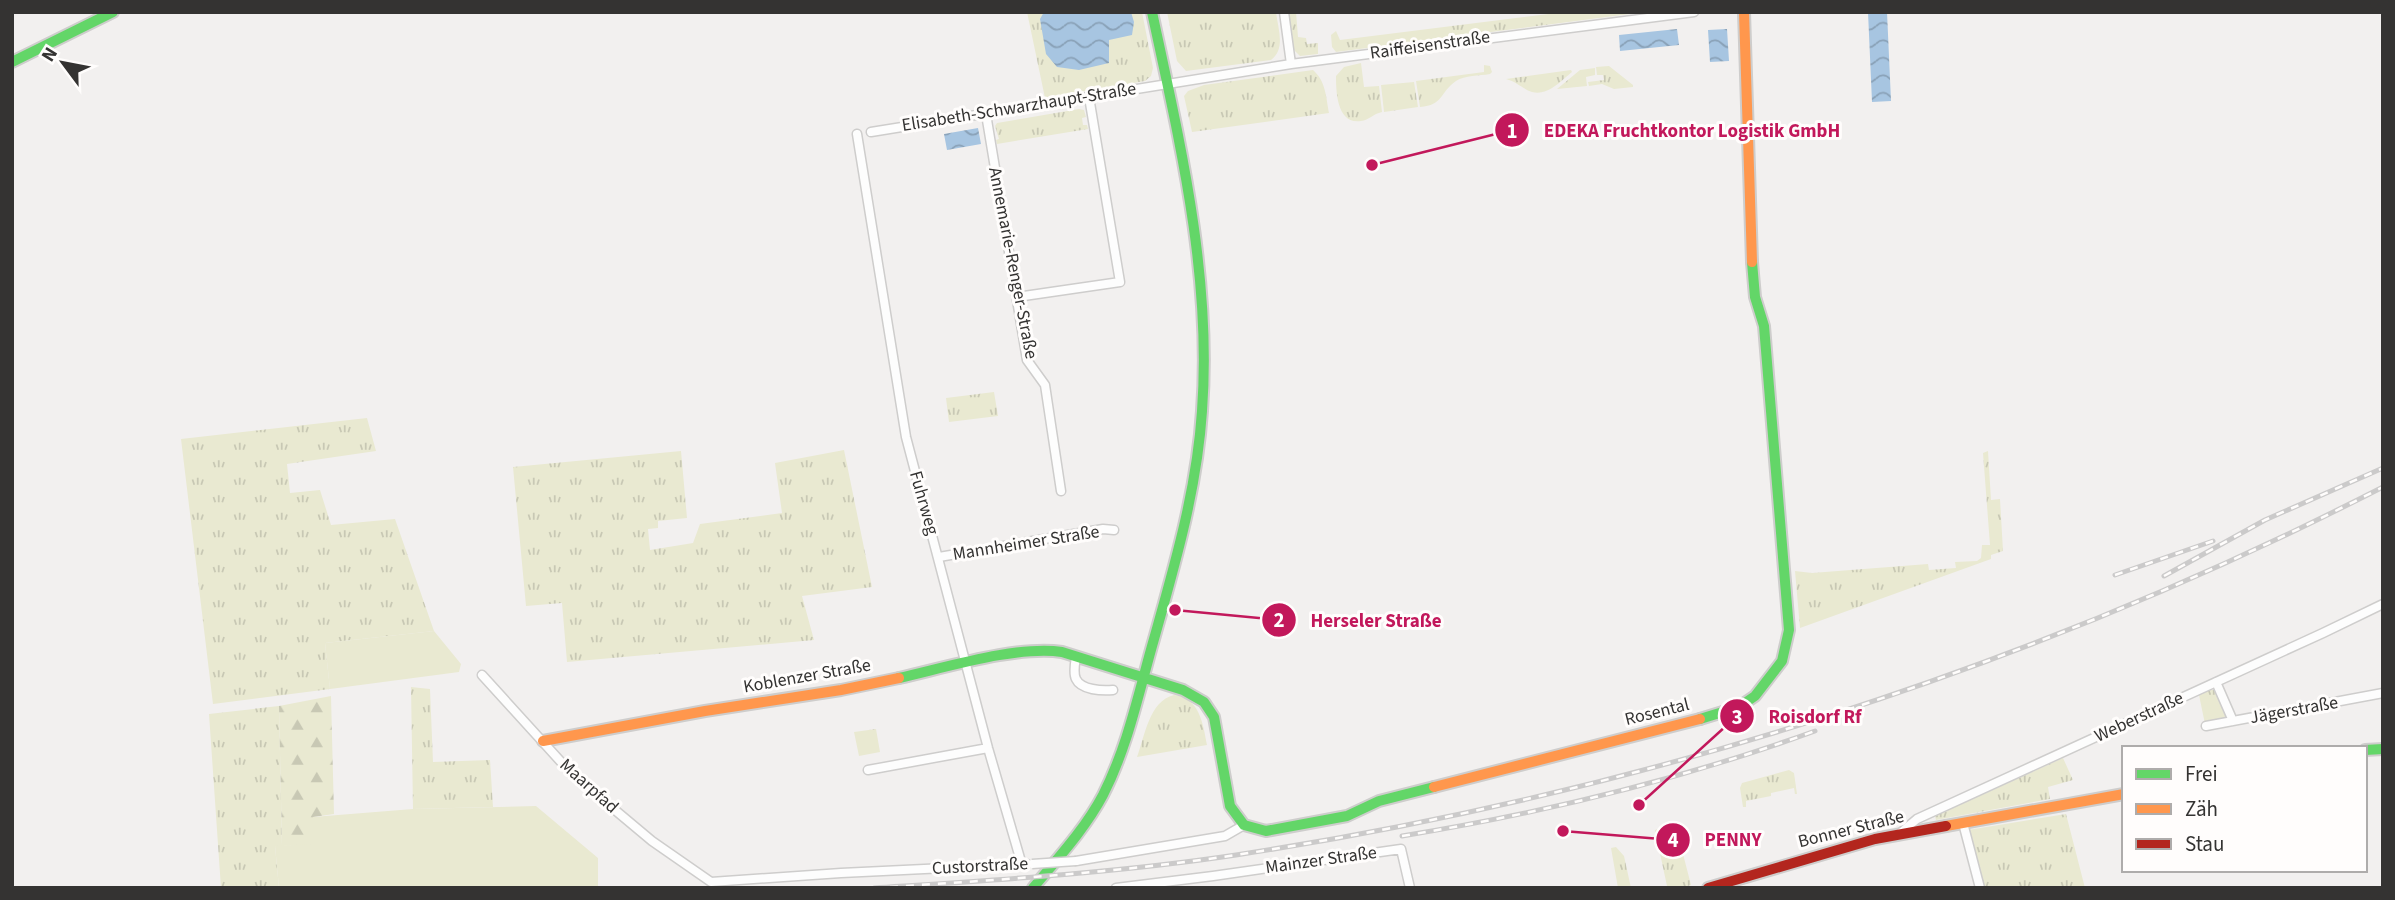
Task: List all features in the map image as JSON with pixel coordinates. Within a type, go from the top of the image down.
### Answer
[{"type":"street","points":[[12,62],[113,12]]},
{"type":"street","points":[[1033,888],[1080,830],[1102,797],[1116,767],[1169,589],[1192,486],[1204,381],[1200,272],[1168,83],[1152,12]]},
{"type":"street","points":[[1284,12],[1291,64]]},
{"type":"street","name":"Raiffeisenstraße","points":[[1168,83],[1291,64],[1694,12]]},
{"type":"street","name":"Rosental","points":[[1244,825],[1266,831],[1347,816],[1379,800],[1725,712],[1739,707],[1755,696],[1782,661],[1789,630],[1789,610],[1764,326],[1755,297],[1752,270],[1744,12]]},
{"type":"street","name":"Elisabeth-Schwarzhaupt-Straße","points":[[871,132],[1168,83]]},
{"type":"street","points":[[1017,297],[1120,282],[1089,97]]},
{"type":"street","name":"Annemarie-Renger-Straße","points":[[986,114],[1027,360],[1045,385],[1061,491]]},
{"type":"street","name":"Fuhrweg","points":[[857,134],[905,437],[988,748],[1027,864]]},
{"type":"street","name":"Mannheimer Straße","points":[[939,557],[1103,529],[1114,530]]},
{"type":"street","name":"Weberstraße","points":[[1898,835],[1917,818],[2383,604]]},
{"type":"street","name":"Koblenzer Straße","points":[[543,741],[705,711],[841,690],[1022,652],[1049,650],[1144,677]]},
{"type":"street","points":[[1076,657],[1074,677],[1081,685],[1101,691],[1113,690]]},
{"type":"street","name":"Maarpfad","points":[[482,675],[572,774],[652,841],[711,882]]},
{"type":"street","points":[[1144,677],[1183,690],[1210,708],[1214,717],[1230,807],[1244,825]]},
{"type":"street","points":[[2216,682],[2233,721]]},
{"type":"street","name":"Jägerstraße","points":[[2206,726],[2383,693]]},
{"type":"street","points":[[867,770],[988,748]]},
{"type":"street","name":"Bonner Straße","points":[[1708,888],[1799,860],[1898,835],[2122,794]]},
{"type":"street","points":[[1963,822],[1980,888]]},
{"type":"street","name":"Custorstraße","points":[[711,882],[1076,861],[1225,836],[1244,825]]},
{"type":"street","name":"Mainzer Straße","points":[[1116,888],[1401,849],[1410,888]]},
{"type":"green space","points":[[1027,12],[1142,12],[1153,68],[1151,76],[1145,81],[1045,98]]},
{"type":"green space","points":[[1167,12],[1276,12],[1280,44],[1271,60],[1186,71],[1177,61]]},
{"type":"green space","points":[[1289,12],[1296,12],[1298,37],[1306,38],[1307,44],[1318,43],[1318,54],[1300,56],[1294,50]]},
{"type":"green space","points":[[1565,12],[1645,12],[1336,52],[1332,47],[1331,35],[1336,31],[1340,40]]},
{"type":"green space","points":[[1361,63],[1364,87],[1379,86],[1382,112],[1364,120],[1353,121],[1347,118],[1340,106],[1336,76],[1344,67]]},
{"type":"green space","points":[[1484,65],[1490,66],[1490,74],[1460,79],[1433,104],[1420,107],[1416,81],[1484,72]]},
{"type":"green space","points":[[1609,66],[1633,87],[1614,89],[1602,84],[1589,86],[1588,82],[1604,80],[1603,75],[1597,75],[1596,67]]},
{"type":"green space","points":[[1595,68],[1595,75],[1586,77],[1587,86],[1557,89],[1580,70]]},
{"type":"green space","points":[[1313,70],[1323,84],[1329,113],[1192,132],[1184,96],[1188,91],[1204,85]]},
{"type":"green space","points":[[1572,72],[1554,87],[1538,93],[1506,79]]},
{"type":"green space","points":[[1414,82],[1418,107],[1384,112],[1381,85]]},
{"type":"green space","points":[[1084,110],[1086,117],[1082,118],[1083,125],[1087,125],[1088,129],[997,144],[997,123]]},
{"type":"green space","points":[[994,392],[998,416],[949,422],[946,398]]},
{"type":"green space","points":[[367,418],[376,451],[287,464],[290,493],[320,490],[331,525],[395,519],[434,631],[325,643],[330,689],[213,704],[181,439]]},
{"type":"green space","points":[[844,450],[872,587],[802,596],[814,640],[567,662],[562,603],[526,606],[513,467],[681,451],[687,518],[658,521],[658,528],[648,529],[650,550],[693,543],[700,524],[782,513],[775,463]]},
{"type":"green space","points":[[1988,451],[1991,500],[2000,499],[2003,551],[1991,555],[1991,559],[1800,628],[1795,571],[1812,573],[1928,564],[1929,570],[1956,568],[1955,562],[1977,561],[1981,558],[1982,545],[1990,545],[1983,453]]},
{"type":"green space","points":[[434,631],[461,664],[459,672],[330,689],[325,643]]},
{"type":"green space","points":[[411,687],[430,689],[433,762],[490,760],[493,807],[413,809]]},
{"type":"green space","points":[[2214,690],[2227,720],[2205,724],[2199,695]]},
{"type":"green space","points":[[1174,695],[1190,701],[1199,713],[1207,745],[1137,757],[1153,712],[1159,704]]},
{"type":"green space","points":[[331,696],[334,814],[313,817],[313,845],[282,846],[279,706]]},
{"type":"green space","points":[[279,706],[282,846],[275,846],[279,888],[221,888],[209,714]]},
{"type":"green space","points":[[876,729],[880,752],[859,756],[854,732]]},
{"type":"green space","points":[[2063,758],[2073,780],[2048,787],[2050,799],[1936,820],[1935,816]]},
{"type":"green space","points":[[1789,770],[1794,773],[1797,794],[1794,788],[1771,793],[1771,796],[1746,801],[1746,807],[1743,807],[1740,788],[1742,783]]},
{"type":"green space","points":[[536,806],[598,858],[598,888],[279,888],[275,846],[313,844],[313,817],[413,809]]},
{"type":"green space","points":[[2066,814],[2085,888],[1984,888],[1968,830]]},
{"type":"green space","points":[[1675,823],[1691,885],[1682,888],[1667,886],[1655,830]]},
{"type":"green space","points":[[1616,847],[1624,856],[1631,888],[1618,888],[1611,848]]},
{"type":"water","points":[[1044,12],[1131,12],[1134,22],[1132,35],[1109,40],[1109,63],[1079,70],[1057,67],[1046,54],[1040,19]]},
{"type":"water","points":[[1868,12],[1887,12],[1891,101],[1872,102]]},
{"type":"water","points":[[1677,29],[1679,45],[1620,51],[1619,35]]},
{"type":"water","points":[[1727,29],[1729,61],[1710,62],[1708,30]]},
{"type":"water","points":[[978,128],[981,144],[947,150],[944,134]]},
{"type":"railway","points":[[2164,576],[2265,520],[2383,468]]},
{"type":"railway","points":[[874,888],[1101,871],[1236,855],[1385,829],[1533,798],[1680,760],[1825,717],[1968,668],[2108,614],[2247,553],[2383,487]]},
{"type":"railway","points":[[2115,575],[2213,541]]},
{"type":"railway","points":[[1402,836],[1507,817],[1611,793],[1713,765],[1815,731]]},
{"type":"traffic: fast","points":[[12,62],[113,12]]},
{"type":"traffic: fast","points":[[1033,888],[1088,820],[1112,776],[1132,718],[1177,554],[1190,498],[1199,440],[1204,360],[1198,260],[1183,160],[1152,12]]},
{"type":"traffic: fast","points":[[1700,719],[1739,707],[1755,696],[1782,661],[1789,630],[1764,326],[1755,297],[1752,262]]},
{"type":"traffic: fast","points":[[899,678],[981,659],[1044,651],[1062,652],[1183,690],[1204,702],[1214,717],[1230,806],[1244,825],[1266,831],[1347,816],[1379,801],[1434,787]]},
{"type":"traffic: fast","points":[[2367,750],[2383,749]]},
{"type":"traffic: slow","points":[[1744,12],[1752,262]]},
{"type":"traffic: slow","points":[[543,741],[899,678]]},
{"type":"traffic: slow","points":[[1434,787],[1700,719]]},
{"type":"traffic: slow","points":[[1946,826],[2122,794]]},
{"type":"traffic: jam","points":[[1708,888],[1875,839],[1946,826]]},
{"type":"place","name":"EDEKA Fruchtkontor Logistik GmbH","points":[[1372,165]]},
{"type":"place","name":"Herseler Straße","points":[[1175,610]]},
{"type":"place","name":"Roisdorf Rf","points":[[1639,805]]},
{"type":"place","name":"PENNY","points":[[1563,831]]}]
